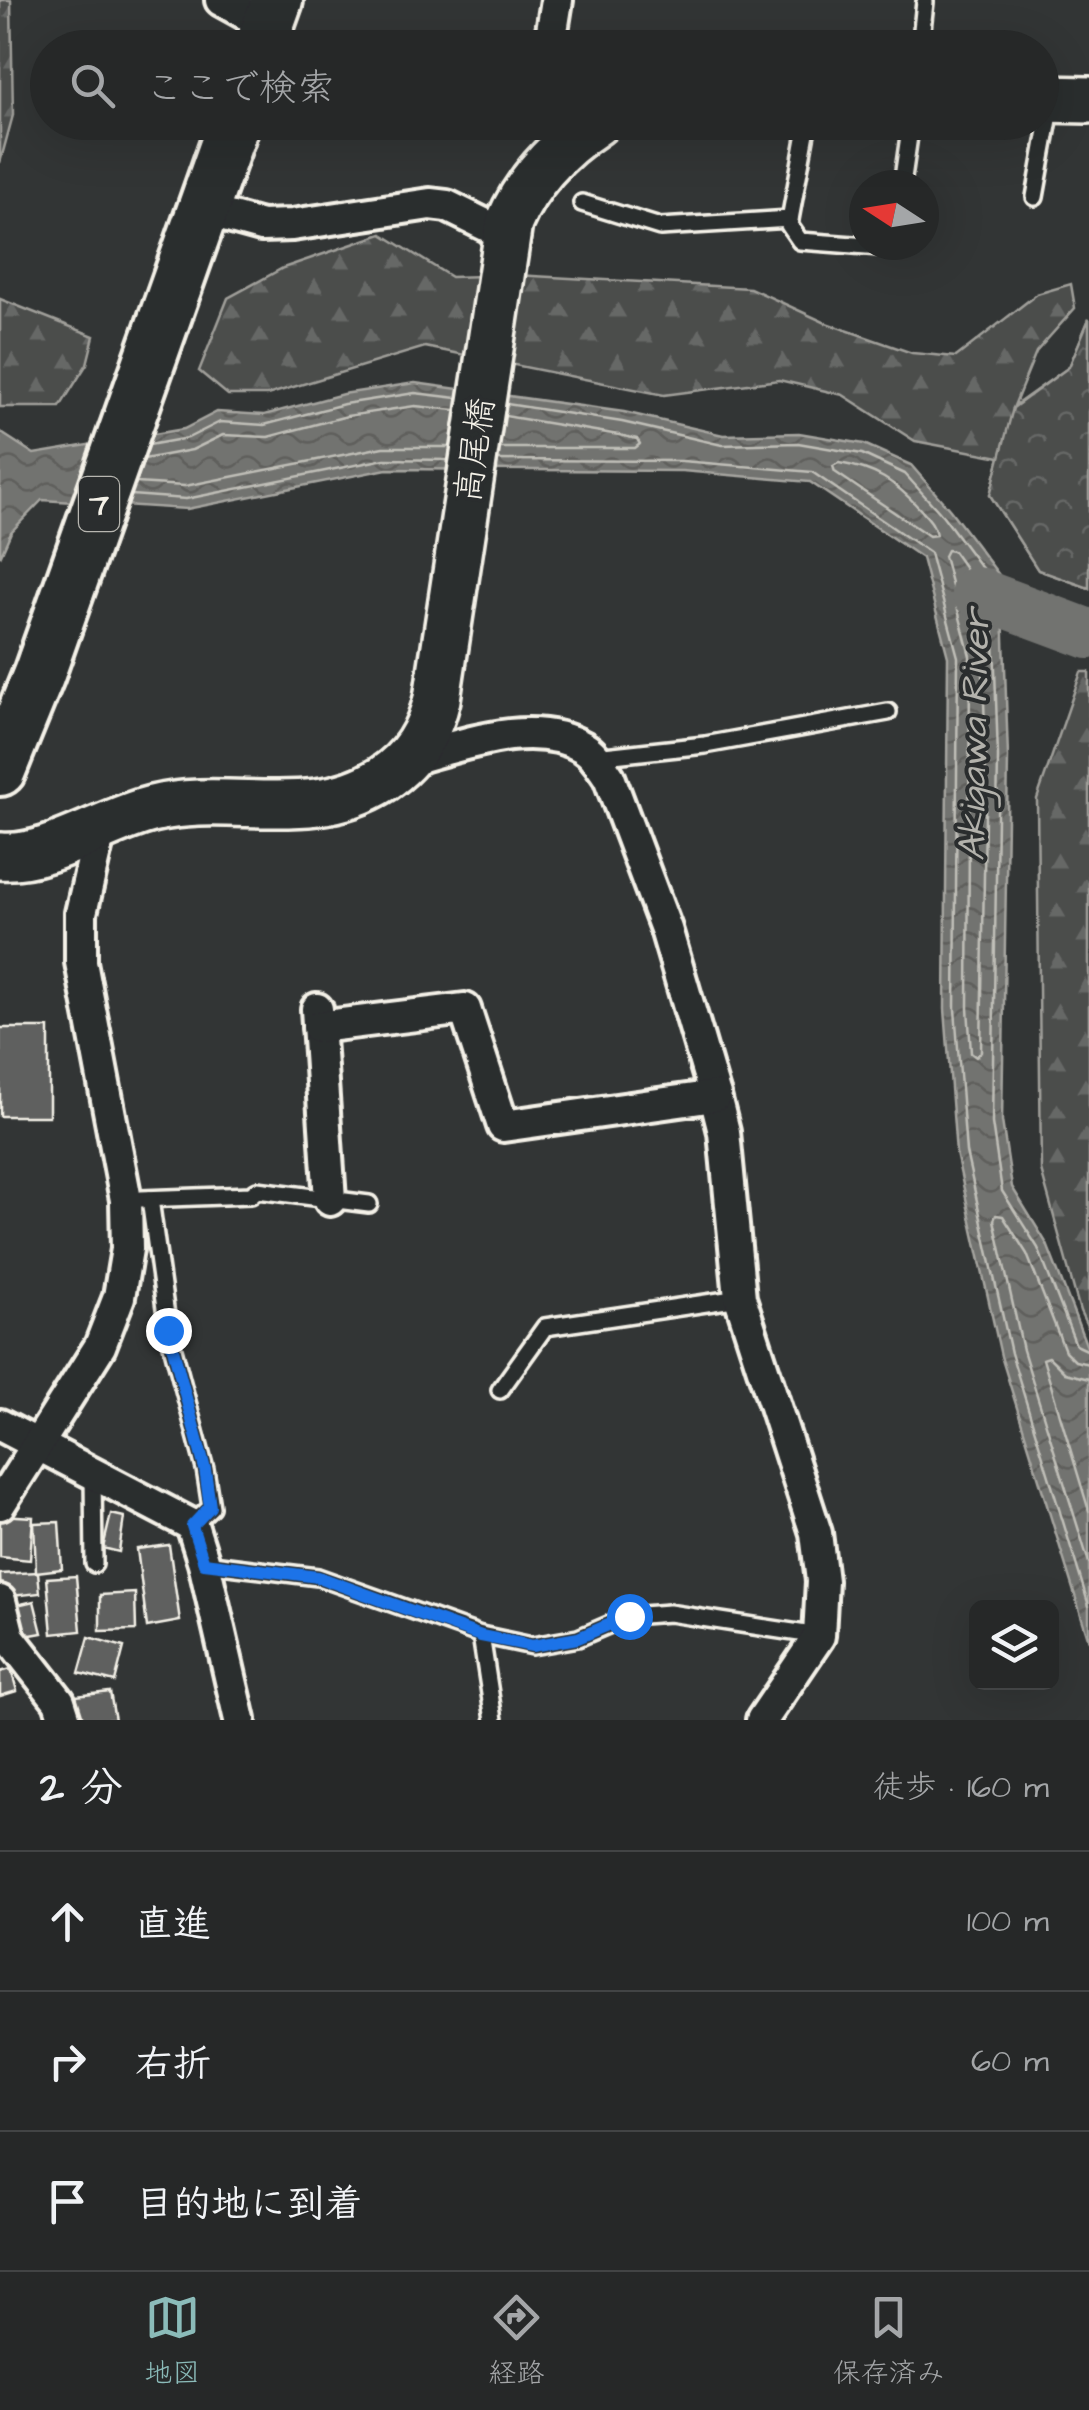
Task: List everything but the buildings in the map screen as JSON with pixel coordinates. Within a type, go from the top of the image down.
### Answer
[{"type":"main road","name":"7","points":[[0,770],[39,674],[228,140]]},
{"type":"street","points":[[221,0],[268,24]]},
{"type":"street","points":[[552,30],[557,0]]},
{"type":"street","name":"高尾橋","points":[[407,760],[434,713],[506,235],[528,187],[569,140]]},
{"type":"street","points":[[203,210],[261,226],[292,225],[430,204],[446,206],[506,235]]},
{"type":"street","points":[[0,856],[25,856],[129,815],[176,804],[290,806],[328,802],[370,786],[407,760],[488,739],[548,734],[583,747],[595,757],[609,777],[666,929],[715,1096],[724,1132],[740,1298],[816,1533],[822,1580],[819,1636],[762,1720]]},
{"type":"street","points":[[0,1504],[100,1346],[119,1297],[138,1200],[81,962],[80,913],[101,826]]},
{"type":"street","points":[[330,1200],[318,1018],[464,1010],[504,1126],[715,1096]]},
{"type":"street","points":[[0,1424],[192,1526],[240,1720]]},
{"type":"street","points":[[0,1601],[9,1638],[59,1701],[65,1720]]},
{"type":"lane","points":[[922,30],[924,2]]},
{"type":"lane","points":[[805,140],[789,225],[800,242],[849,245]]},
{"type":"lane","points":[[904,170],[908,140]]},
{"type":"lane","points":[[1036,198],[1051,140]]},
{"type":"lane","points":[[582,203],[660,227],[790,219]]},
{"type":"lane","points":[[595,757],[704,745],[888,712]]},
{"type":"lane","points":[[192,1526],[210,1507],[205,1469],[138,1200],[251,1195],[256,1190],[369,1204]]},
{"type":"lane","points":[[500,1390],[545,1328],[740,1298]]},
{"type":"lane","points":[[93,1474],[94,1564]]},
{"type":"lane","points":[[204,1563],[318,1577],[481,1636],[532,1646],[578,1638],[629,1616],[668,1613],[819,1636]]},
{"type":"lane","points":[[481,1636],[494,1720]]},
{"type":"green space","points":[[0,0],[11,0],[13,115],[0,163]]},
{"type":"green space","points":[[382,234],[451,277],[515,275],[750,288],[826,323],[912,353],[956,357],[1037,294],[1071,284],[1075,308],[1036,352],[1014,406],[1069,367],[1089,319],[1089,588],[1038,570],[990,495],[1000,457],[915,441],[843,395],[779,380],[664,395],[425,347],[267,395],[228,395],[199,371],[228,298],[283,268]]},
{"type":"green space","points":[[0,299],[94,336],[87,364],[60,407],[0,407]]},
{"type":"green space","points":[[1089,319],[1089,588],[1038,570],[990,495],[1013,408],[1069,367]]},
{"type":"green space","points":[[1081,672],[1089,672],[1089,1330],[1080,1311],[1041,1170],[1037,799]]},
{"type":"water","name":"Akigawa River","points":[[415,383],[624,412],[723,435],[799,433],[864,444],[911,465],[1002,579],[1008,757],[1002,1121],[1012,1187],[1047,1244],[1089,1352],[1089,1641],[1001,1356],[956,1153],[945,1009],[948,657],[922,558],[810,482],[682,471],[387,469],[187,509],[42,500],[11,532],[0,557],[0,432],[34,454],[184,429],[217,412],[264,415],[343,394]]},
{"type":"waterway","name":"Akigawa River","points":[[976,592],[1089,634]]},
{"type":"route","points":[[168,1330],[205,1469],[210,1507],[192,1526],[204,1563],[318,1577],[481,1636],[532,1646],[578,1638],[629,1616]]}]
